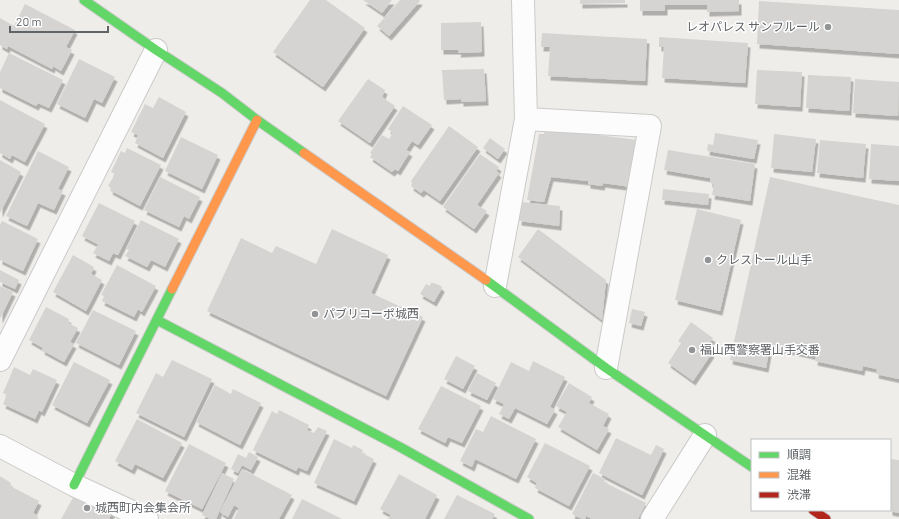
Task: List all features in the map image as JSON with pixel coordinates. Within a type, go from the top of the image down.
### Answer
[{"type":"street","points":[[84,0],[156,50],[222,93],[257,120],[495,286],[606,368],[751,466]]},
{"type":"street","points":[[495,286],[526,119],[523,0]]},
{"type":"street","points":[[0,360],[156,50]]},
{"type":"street","points":[[526,119],[650,126],[606,368]]},
{"type":"street","points":[[74,485],[257,120]]},
{"type":"street","points":[[157,320],[400,447],[529,519]]},
{"type":"street","points":[[652,519],[705,435]]},
{"type":"street","points":[[0,446],[74,485],[147,519]]},
{"type":"street","points":[[814,511],[826,519]]},
{"type":"building","points":[[310,0],[326,0],[365,28],[323,87],[273,52]]},
{"type":"building","points":[[363,0],[392,0],[382,13]]},
{"type":"building","points":[[400,0],[420,1],[389,36],[377,26]]},
{"type":"building","points":[[580,0],[625,0],[625,3],[580,4]]},
{"type":"building","points":[[640,0],[739,0],[739,11],[707,12],[707,5],[665,5],[665,11],[640,11]]},
{"type":"building","name":"レオパレス サンフルール","points":[[759,1],[899,10],[899,54],[757,44]]},
{"type":"building","points":[[25,4],[75,30],[66,47],[72,50],[61,71],[53,66],[52,69],[8,46],[7,49],[0,45],[0,18],[14,26]]},
{"type":"building","points":[[481,22],[482,52],[458,53],[459,50],[441,50],[441,23]]},
{"type":"building","points":[[542,33],[647,39],[645,81],[548,76],[550,47],[541,47]]},
{"type":"building","points":[[659,37],[748,43],[745,83],[662,78],[664,47],[659,47]]},
{"type":"building","points":[[9,53],[63,80],[49,108],[38,103],[36,106],[0,88],[0,72]]},
{"type":"building","points":[[79,59],[115,77],[102,103],[94,99],[85,118],[57,104]]},
{"type":"building","points":[[484,69],[486,101],[461,102],[461,99],[444,100],[442,70]]},
{"type":"building","points":[[757,70],[802,72],[800,107],[755,104]]},
{"type":"building","points":[[808,75],[851,77],[849,111],[806,108]]},
{"type":"building","points":[[368,79],[385,90],[382,97],[395,106],[370,143],[338,121]]},
{"type":"building","points":[[855,79],[899,82],[898,116],[853,113]]},
{"type":"building","points":[[159,97],[186,112],[163,158],[135,143],[138,135],[131,132],[145,104],[153,108]]},
{"type":"building","points":[[0,100],[45,124],[25,162],[12,155],[10,159],[0,153]]},
{"type":"building","points":[[403,106],[432,125],[418,145],[412,141],[406,150],[410,152],[398,171],[395,169],[392,172],[370,157],[372,154],[370,153],[382,135],[389,139],[393,133],[388,129]]},
{"type":"building","points":[[449,126],[478,147],[440,201],[424,190],[421,193],[411,186],[411,181]]},
{"type":"building","points":[[545,128],[637,140],[631,187],[603,183],[602,186],[588,184],[588,181],[551,177],[544,202],[527,200],[539,134],[544,134]]},
{"type":"building","points":[[715,133],[758,140],[754,159],[707,151],[708,144],[713,145]]},
{"type":"building","points":[[774,134],[816,139],[812,172],[771,168]]},
{"type":"building","points":[[181,137],[218,155],[202,189],[165,171]]},
{"type":"building","points":[[490,138],[505,149],[498,159],[483,148]]},
{"type":"building","points":[[820,140],[866,144],[863,178],[817,173]]},
{"type":"building","points":[[871,144],[899,146],[899,181],[869,179]]},
{"type":"building","points":[[127,148],[161,165],[140,206],[110,190],[111,188],[108,186],[115,174],[111,172],[121,151],[125,153]]},
{"type":"building","points":[[668,150],[755,164],[750,201],[712,195],[714,184],[710,183],[710,178],[664,170]]},
{"type":"building","points":[[38,151],[69,167],[58,189],[63,191],[54,210],[38,203],[27,226],[6,216]]},
{"type":"building","points":[[480,154],[499,167],[496,171],[499,173],[477,205],[487,211],[474,229],[443,207]]},
{"type":"building","points":[[0,160],[21,172],[0,213]]},
{"type":"building","points":[[160,177],[200,197],[189,219],[184,216],[179,227],[144,210]]},
{"type":"building","points":[[770,177],[899,205],[899,379],[876,374],[877,369],[863,366],[862,371],[815,361],[816,356],[770,346],[766,368],[730,360]]},
{"type":"building","points":[[663,189],[709,194],[708,205],[662,200]]},
{"type":"building","points":[[521,202],[560,206],[559,226],[519,221]]},
{"type":"building","points":[[99,203],[135,221],[118,255],[113,253],[109,261],[93,253],[98,245],[109,250],[82,236]]},
{"type":"building","name":"クレストール山手","points":[[697,209],[741,220],[720,311],[675,300]]},
{"type":"building","points":[[141,220],[179,239],[165,267],[151,260],[147,267],[125,256],[129,250],[126,249]]},
{"type":"building","points":[[2,221],[38,239],[23,271],[0,260],[0,225]]},
{"type":"building","name":"パブリコーポ城西","points":[[332,229],[388,255],[371,293],[423,317],[386,396],[207,311],[241,238],[272,253],[276,246],[316,264]]},
{"type":"building","points":[[538,229],[606,280],[602,320],[518,257]]},
{"type":"building","points":[[73,255],[94,267],[91,274],[102,280],[86,311],[53,292]]},
{"type":"building","points":[[117,265],[156,286],[142,312],[138,309],[134,317],[102,301],[104,296],[101,295]]},
{"type":"building","points":[[0,270],[19,280],[15,289],[0,282]]},
{"type":"building","points":[[431,283],[441,286],[442,288],[434,302],[420,294],[426,284],[430,286]]},
{"type":"building","points":[[0,286],[13,292],[0,319]]},
{"type":"building","points":[[46,307],[69,319],[68,323],[78,328],[70,342],[74,344],[64,362],[42,350],[43,348],[29,340]]},
{"type":"building","points":[[632,309],[645,312],[641,326],[629,323]]},
{"type":"building","points":[[93,310],[136,331],[119,365],[76,343]]},
{"type":"building","name":"福山西警察署山手交番","points":[[691,322],[713,338],[706,348],[712,353],[693,381],[668,363],[681,343],[678,341]]},
{"type":"building","points":[[456,356],[475,366],[463,389],[444,379]]},
{"type":"building","points":[[172,360],[212,379],[184,437],[136,413],[156,373],[163,377]]},
{"type":"building","points":[[533,361],[565,377],[550,407],[555,410],[547,424],[515,408],[509,419],[499,414],[504,404],[493,399],[511,362],[529,371]]},
{"type":"building","points":[[74,362],[110,380],[87,423],[52,405]]},
{"type":"building","points":[[14,367],[30,375],[33,369],[57,380],[42,412],[39,410],[35,419],[3,404],[7,395],[3,393]]},
{"type":"building","points":[[477,373],[496,383],[487,400],[468,391]]},
{"type":"building","points":[[569,383],[592,397],[589,403],[609,414],[603,426],[609,429],[597,450],[558,427],[567,412],[556,406]]},
{"type":"building","points":[[215,385],[231,394],[233,389],[261,403],[240,445],[196,422]]},
{"type":"building","points":[[441,386],[481,406],[462,443],[448,437],[445,443],[418,429]]},
{"type":"building","points":[[279,410],[309,425],[307,430],[314,433],[318,427],[327,431],[307,471],[298,467],[296,471],[253,450],[272,411],[277,414]]},
{"type":"building","points":[[491,416],[536,439],[516,479],[475,459],[472,467],[460,461],[476,429],[483,432]]},
{"type":"building","points":[[137,419],[182,443],[163,478],[135,464],[132,470],[115,461]]},
{"type":"building","points":[[616,438],[651,455],[656,445],[664,449],[642,495],[599,473]]},
{"type":"building","points":[[334,439],[352,448],[353,445],[363,450],[362,453],[374,459],[354,501],[314,483]]},
{"type":"building","points":[[545,443],[590,466],[569,506],[535,488],[537,483],[527,477]]},
{"type":"building","points":[[189,444],[226,463],[202,509],[165,491]]},
{"type":"building","points":[[249,452],[258,457],[251,470],[242,465],[238,473],[231,469],[238,454],[246,458]]},
{"type":"building","points":[[891,459],[899,460],[899,513],[890,511]]},
{"type":"building","points":[[242,469],[292,495],[279,519],[234,519],[239,508],[234,505],[228,517],[220,512]]},
{"type":"building","points":[[222,473],[234,479],[216,519],[210,519],[202,515]]},
{"type":"building","points":[[593,473],[605,479],[604,482],[646,503],[638,519],[592,519],[586,516],[585,519],[582,519],[572,514]]},
{"type":"building","points":[[399,474],[437,495],[425,519],[388,519],[391,515],[380,509]]},
{"type":"building","points":[[0,476],[11,483],[10,486],[39,501],[33,513],[38,516],[36,519],[0,519]]},
{"type":"building","points":[[457,495],[495,514],[492,519],[444,519]]},
{"type":"building","name":"城西町内会集会所","points":[[74,496],[113,511],[109,519],[61,519]]},
{"type":"building","points":[[302,499],[342,519],[292,519]]},
{"type":"traffic: fast","points":[[84,0],[156,50],[222,93],[304,153]]},
{"type":"traffic: fast","points":[[486,280],[606,368],[751,466]]},
{"type":"traffic: fast","points":[[74,485],[172,289]]},
{"type":"traffic: fast","points":[[157,320],[400,447],[529,519]]},
{"type":"traffic: slow","points":[[172,289],[257,120]]},
{"type":"traffic: slow","points":[[304,153],[486,280]]},
{"type":"traffic: jam","points":[[814,511],[826,519]]},
{"type":"place","name":"レオパレス サンフルール","points":[[828,27]]},
{"type":"place","name":"クレストール山手","points":[[708,260]]},
{"type":"place","name":"パブリコーポ城西","points":[[315,314]]},
{"type":"place","name":"福山西警察署山手交番","points":[[692,350]]},
{"type":"place","name":"城西町内会集会所","points":[[87,508]]}]
